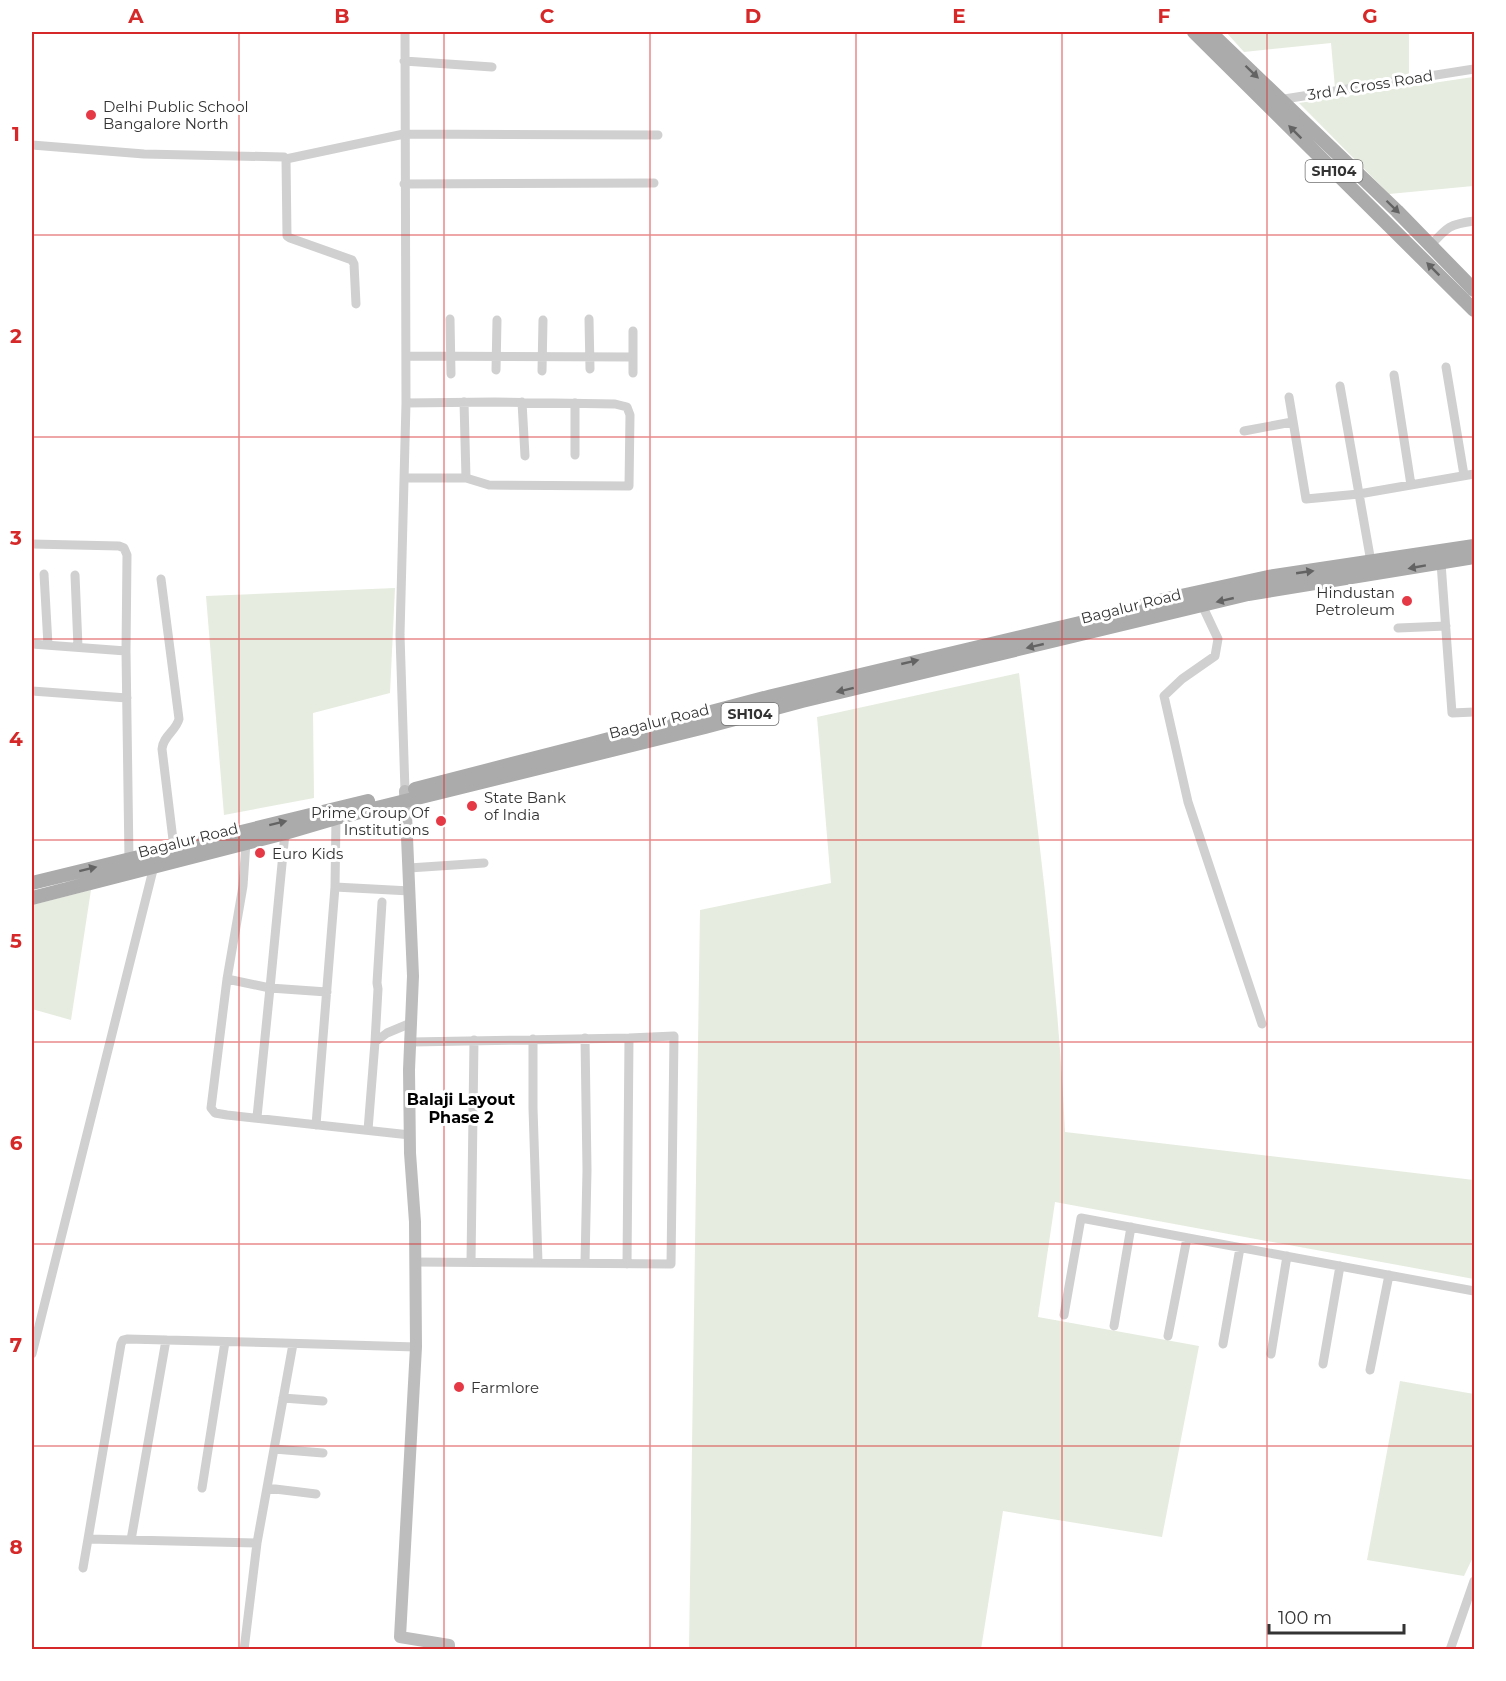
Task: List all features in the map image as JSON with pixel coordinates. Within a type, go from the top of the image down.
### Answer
[{"type":"main road","name":"SH104","points":[[1194,32],[1474,310]]},
{"type":"main road","name":"SH104","points":[[1210,32],[1397,211],[1474,290]]},
{"type":"main road","name":"Bagalur Road","points":[[32,883],[129,859],[152,860],[174,848],[693,730],[773,702],[1167,599],[1268,577],[1474,546]]},
{"type":"main road","name":"Bagalur Road","points":[[773,702],[1248,594],[1474,557]]},
{"type":"main road","name":"Bagalur Road","points":[[32,898],[152,860],[285,833],[406,796]]},
{"type":"street","points":[[405,32],[406,403],[400,635],[413,976],[410,1135],[415,1222],[416,1347],[400,1637],[449,1645],[448,1650]]},
{"type":"street","points":[[404,61],[492,67]]},
{"type":"street","name":"3rd A Cross Road","points":[[1265,102],[1474,69]]},
{"type":"street","points":[[32,145],[144,154],[284,157],[286,159],[404,134],[658,135]]},
{"type":"street","points":[[286,159],[287,236],[352,260],[356,304]]},
{"type":"street","points":[[404,184],[654,183]]},
{"type":"street","points":[[1431,245],[1446,228],[1474,221]]},
{"type":"street","points":[[450,319],[451,374]]},
{"type":"street","points":[[589,319],[590,369]]},
{"type":"street","points":[[496,370],[497,320]]},
{"type":"street","points":[[542,371],[543,320]]},
{"type":"street","points":[[633,331],[633,373]]},
{"type":"street","points":[[406,356],[633,357]]},
{"type":"street","points":[[1446,367],[1464,475]]},
{"type":"street","points":[[1394,375],[1410,485]]},
{"type":"street","points":[[1340,386],[1371,562]]},
{"type":"street","points":[[1289,397],[1306,499],[1359,494],[1474,474]]},
{"type":"street","points":[[464,402],[466,478]]},
{"type":"street","points":[[522,402],[525,456]]},
{"type":"street","points":[[404,478],[466,478],[489,485],[628,486],[630,415],[627,407],[615,404],[406,403]]},
{"type":"street","points":[[574,404],[575,455]]},
{"type":"street","points":[[1244,431],[1292,422]]},
{"type":"street","points":[[32,544],[119,546],[124,548],[127,555],[129,859]]},
{"type":"street","points":[[1441,563],[1452,713],[1474,712]]},
{"type":"street","points":[[44,574],[48,645]]},
{"type":"street","points":[[75,575],[78,647]]},
{"type":"street","points":[[161,579],[179,719],[177,726],[162,743],[174,848]]},
{"type":"street","points":[[1202,605],[1218,639],[1215,656],[1182,679],[1164,696],[1188,802],[1262,1023]]},
{"type":"street","points":[[1398,628],[1446,626]]},
{"type":"street","points":[[32,644],[126,651]]},
{"type":"street","points":[[32,691],[127,698]]},
{"type":"street","points":[[316,1125],[335,887],[336,818]]},
{"type":"street","points":[[257,1117],[285,833]]},
{"type":"street","points":[[246,842],[243,886],[227,979],[211,1108],[215,1113],[410,1135]]},
{"type":"street","points":[[32,1354],[152,860]]},
{"type":"street","points":[[409,868],[484,863]]},
{"type":"street","points":[[335,887],[410,891]]},
{"type":"street","points":[[368,1130],[382,902]]},
{"type":"street","points":[[227,979],[270,988],[327,992]]},
{"type":"street","points":[[375,1042],[387,1033],[411,1023]]},
{"type":"street","points":[[411,1042],[674,1036],[671,1264],[415,1262]]},
{"type":"street","points":[[585,1038],[587,1170],[585,1263]]},
{"type":"street","points":[[627,1264],[629,1038]]},
{"type":"street","points":[[471,1262],[474,1040]]},
{"type":"street","points":[[533,1040],[538,1263]]},
{"type":"street","points":[[1064,1315],[1081,1218],[1474,1291]]},
{"type":"street","points":[[1114,1326],[1131,1227]]},
{"type":"street","points":[[1168,1336],[1187,1238]]},
{"type":"street","points":[[1223,1344],[1240,1248]]},
{"type":"street","points":[[1271,1354],[1287,1256]]},
{"type":"street","points":[[1323,1364],[1340,1266]]},
{"type":"street","points":[[1370,1370],[1389,1275]]},
{"type":"street","points":[[83,1568],[123,1340],[416,1347]]},
{"type":"street","points":[[131,1540],[166,1340]]},
{"type":"street","points":[[202,1488],[225,1342]]},
{"type":"street","points":[[244,1650],[257,1543],[293,1344]]},
{"type":"street","points":[[283,1398],[323,1401]]},
{"type":"street","points":[[274,1449],[323,1453]]},
{"type":"street","points":[[267,1488],[316,1494]]},
{"type":"street","points":[[88,1539],[257,1543]]},
{"type":"street","points":[[1450,1650],[1474,1581]]},
{"type":"shaded area","points":[[1226,32],[1409,32],[1409,74],[1335,88],[1331,43],[1244,52]]},
{"type":"shaded area","points":[[1473,77],[1473,186],[1389,194],[1299,103]]},
{"type":"shaded area","points":[[395,588],[390,693],[313,713],[314,798],[224,815],[206,596]]},
{"type":"shaded area","points":[[1019,673],[1052,960],[1065,1132],[1474,1180],[1474,1279],[1055,1202],[1038,1317],[1199,1346],[1162,1537],[1003,1511],[981,1649],[689,1649],[700,910],[831,883],[817,717]]},
{"type":"shaded area","points":[[91,890],[71,1020],[32,1009],[32,905]]},
{"type":"shaded area","points":[[1400,1381],[1474,1394],[1474,1555],[1464,1576],[1367,1560]]},
{"type":"place","name":"Delhi Public School Bangalore North","points":[[91,115]]},
{"type":"place","name":"Hindustan Petroleum","points":[[1407,601]]},
{"type":"place","name":"State Bank of India","points":[[472,806]]},
{"type":"place","name":"Prime Group Of Institutions","points":[[441,821]]},
{"type":"place","name":"Euro Kids","points":[[260,853]]},
{"type":"place","name":"Farmlore","points":[[459,1387]]},
{"type":"district","name":"Balaji Layout Phase 2","points":[[461,1108]]}]
